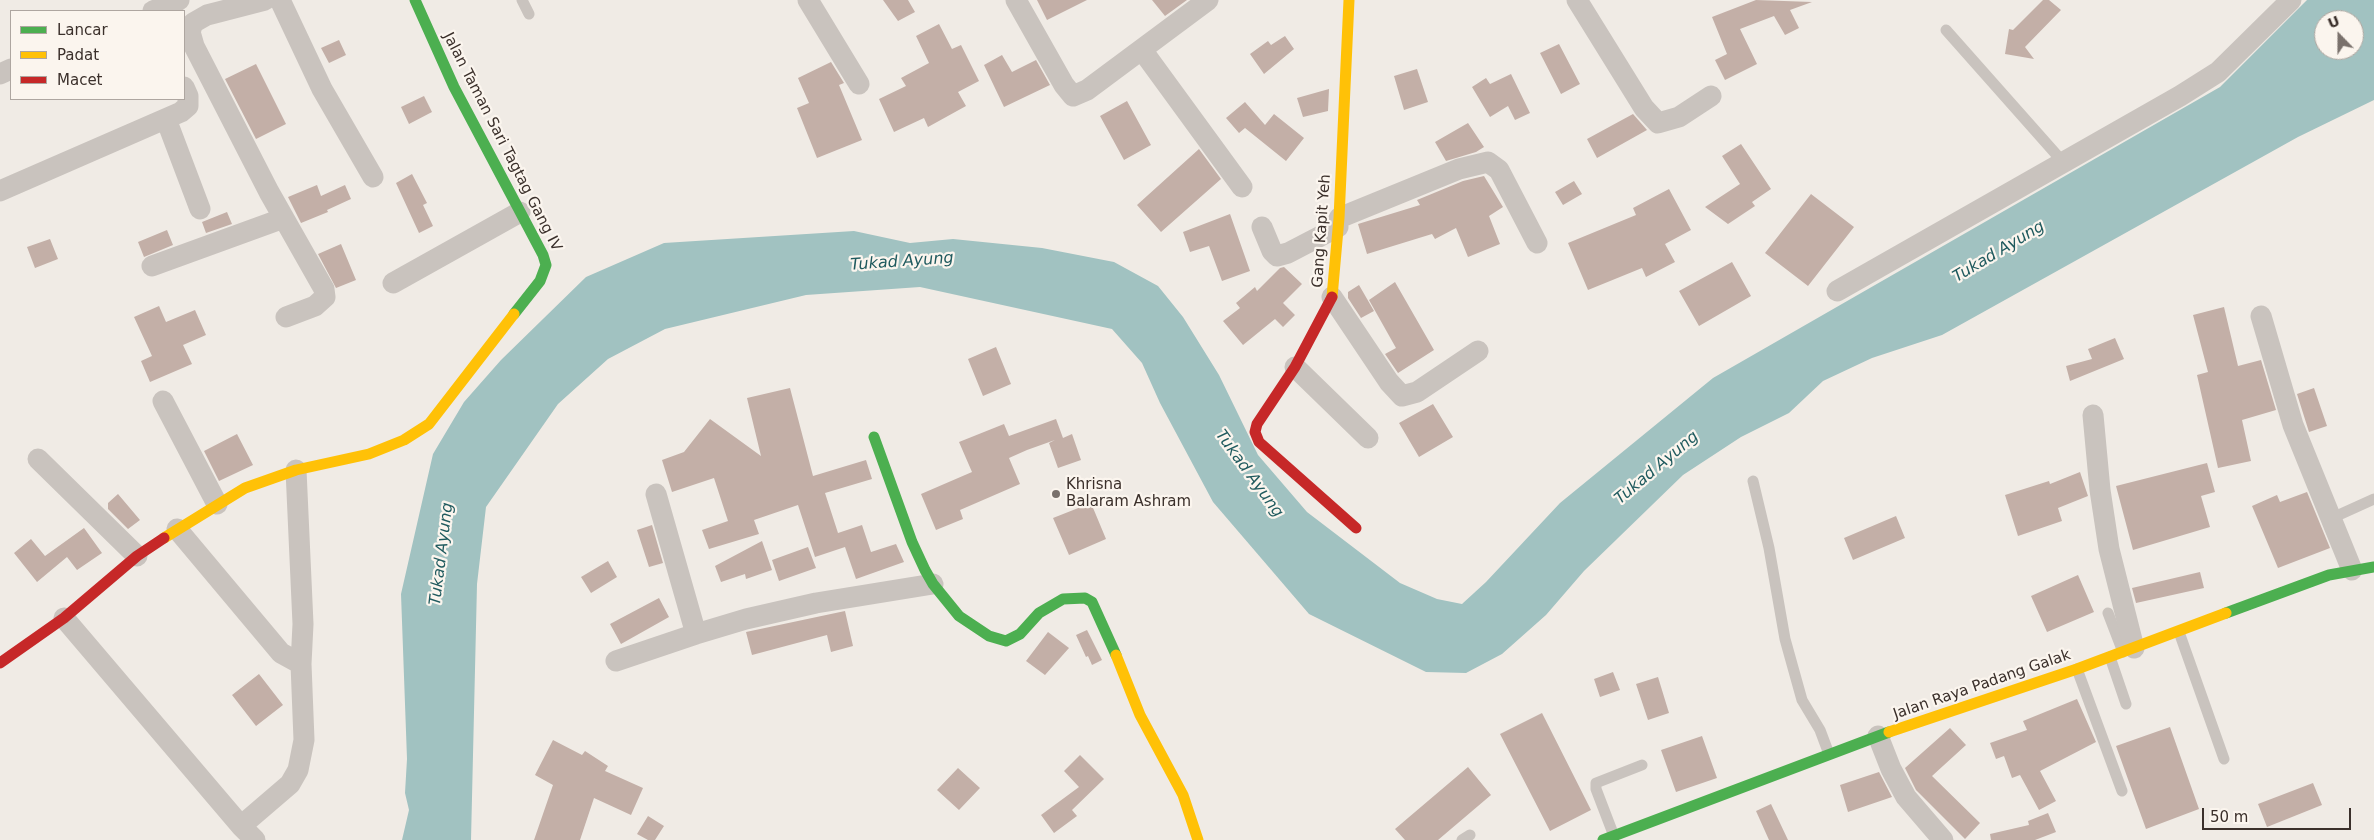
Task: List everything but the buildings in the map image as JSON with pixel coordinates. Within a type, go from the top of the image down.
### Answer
[{"type":"street","points":[[155,10],[179,0]]},
{"type":"street","points":[[265,0],[207,15],[193,23],[190,32],[194,46],[284,218],[324,289],[325,297],[315,306],[286,317]]},
{"type":"street","points":[[280,0],[298,42],[322,89],[373,177]]},
{"type":"street","name":"Jalan Taman Sari Tagtag Gang IV","points":[[0,664],[64,618],[137,556],[245,488],[296,470],[369,454],[404,440],[430,424],[545,271],[546,265],[543,255],[454,87],[415,0]]},
{"type":"street","points":[[808,0],[859,84]]},
{"type":"street","points":[[1016,0],[1070,94],[1078,96],[1208,0]]},
{"type":"street","points":[[1577,0],[1644,108],[1658,123],[1679,117],[1711,96]]},
{"type":"street","points":[[1837,291],[2180,96],[2218,72],[2291,0]]},
{"type":"street","name":"Gang Kapit Yeh","points":[[1345,2],[1339,222],[1332,297],[1295,367],[1257,424],[1256,437],[1356,528]]},
{"type":"street","points":[[1142,50],[1242,187]]},
{"type":"street","points":[[0,191],[181,112],[188,106],[188,96],[185,89]]},
{"type":"street","points":[[166,119],[200,209]]},
{"type":"street","points":[[1262,227],[1272,250],[1277,256],[1288,254],[1339,222],[1459,168],[1488,162],[1499,170],[1537,243]]},
{"type":"street","points":[[393,282],[520,212]]},
{"type":"street","points":[[152,266],[284,218]]},
{"type":"street","points":[[1332,297],[1389,382],[1402,396],[1424,388],[1478,351]]},
{"type":"street","points":[[2261,316],[2294,425],[2352,570]]},
{"type":"street","points":[[1295,367],[1368,438]]},
{"type":"street","points":[[163,401],[217,504]]},
{"type":"street","points":[[2093,415],[2100,490],[2128,650]]},
{"type":"street","points":[[874,437],[912,542],[933,584],[959,616],[989,636],[1006,640],[1020,634],[1039,613],[1063,599],[1085,598],[1092,602],[1124,672],[1140,715],[1183,795],[1198,840]]},
{"type":"street","points":[[38,459],[137,556]]},
{"type":"street","points":[[64,618],[248,833],[290,784],[298,770],[304,740],[301,664],[304,624],[296,470]]},
{"type":"street","points":[[656,494],[696,634]]},
{"type":"street","points":[[176,530],[281,653],[301,664]]},
{"type":"street","name":"Jalan Raya Padang Galak","points":[[1608,838],[1878,736],[2077,669],[2329,575],[2374,567]]},
{"type":"street","points":[[616,661],[746,619],[816,603],[933,584]]},
{"type":"street","points":[[1878,736],[1891,768],[1906,797],[1942,840]]},
{"type":"lane","points":[[522,0],[529,14]]},
{"type":"lane","points":[[1946,30],[2063,162]]},
{"type":"lane","points":[[1753,481],[1772,562],[1785,639],[1802,700],[1820,730],[1829,754]]},
{"type":"lane","points":[[2332,518],[2374,499]]},
{"type":"lane","points":[[2108,613],[2128,650]]},
{"type":"lane","points":[[2179,632],[2224,759]]},
{"type":"lane","points":[[2110,657],[2126,704]]},
{"type":"lane","points":[[2077,669],[2122,791]]},
{"type":"lane","points":[[1608,838],[1596,783],[1642,765]]},
{"type":"water","name":"Tukad Ayung","points":[[2307,0],[2374,0],[2374,100],[2298,137],[1942,335],[1872,358],[1823,381],[1789,413],[1741,437],[1683,475],[1584,571],[1546,615],[1502,654],[1466,673],[1426,672],[1309,614],[1213,502],[1160,403],[1142,363],[1112,329],[920,287],[806,295],[665,329],[608,359],[558,404],[486,507],[477,584],[471,840],[402,840],[409,810],[405,793],[407,759],[401,594],[433,454],[464,402],[501,360],[586,277],[664,243],[854,231],[910,243],[953,239],[1042,248],[1114,262],[1158,286],[1183,317],[1219,375],[1258,455],[1307,512],[1400,583],[1437,599],[1462,604],[1486,582],[1560,503],[1713,378],[2220,87]]},
{"type":"traffic: fast","points":[[415,0],[454,87],[543,255],[546,265],[540,281],[514,314]]},
{"type":"traffic: fast","points":[[874,437],[912,542],[925,570],[933,584],[959,616],[989,636],[1006,641],[1020,634],[1039,613],[1063,599],[1085,598],[1092,602],[1116,655]]},
{"type":"traffic: fast","points":[[2226,613],[2329,575],[2374,567]]},
{"type":"traffic: fast","points":[[1603,840],[1889,732]]},
{"type":"traffic: slow","points":[[1332,297],[1339,218],[1349,0]]},
{"type":"traffic: slow","points":[[164,538],[245,488],[296,470],[369,454],[404,440],[429,424],[514,314]]},
{"type":"traffic: slow","points":[[1889,732],[2077,669],[2226,613]]},
{"type":"traffic: slow","points":[[1116,655],[1140,715],[1183,795],[1198,840]]},
{"type":"traffic: jam","points":[[1332,297],[1295,367],[1257,424],[1255,432],[1259,442],[1356,528]]},
{"type":"traffic: jam","points":[[0,663],[64,618],[137,556],[164,538]]},
{"type":"place","name":"Khrisna Balaram Ashram","points":[[1056,494]]}]
